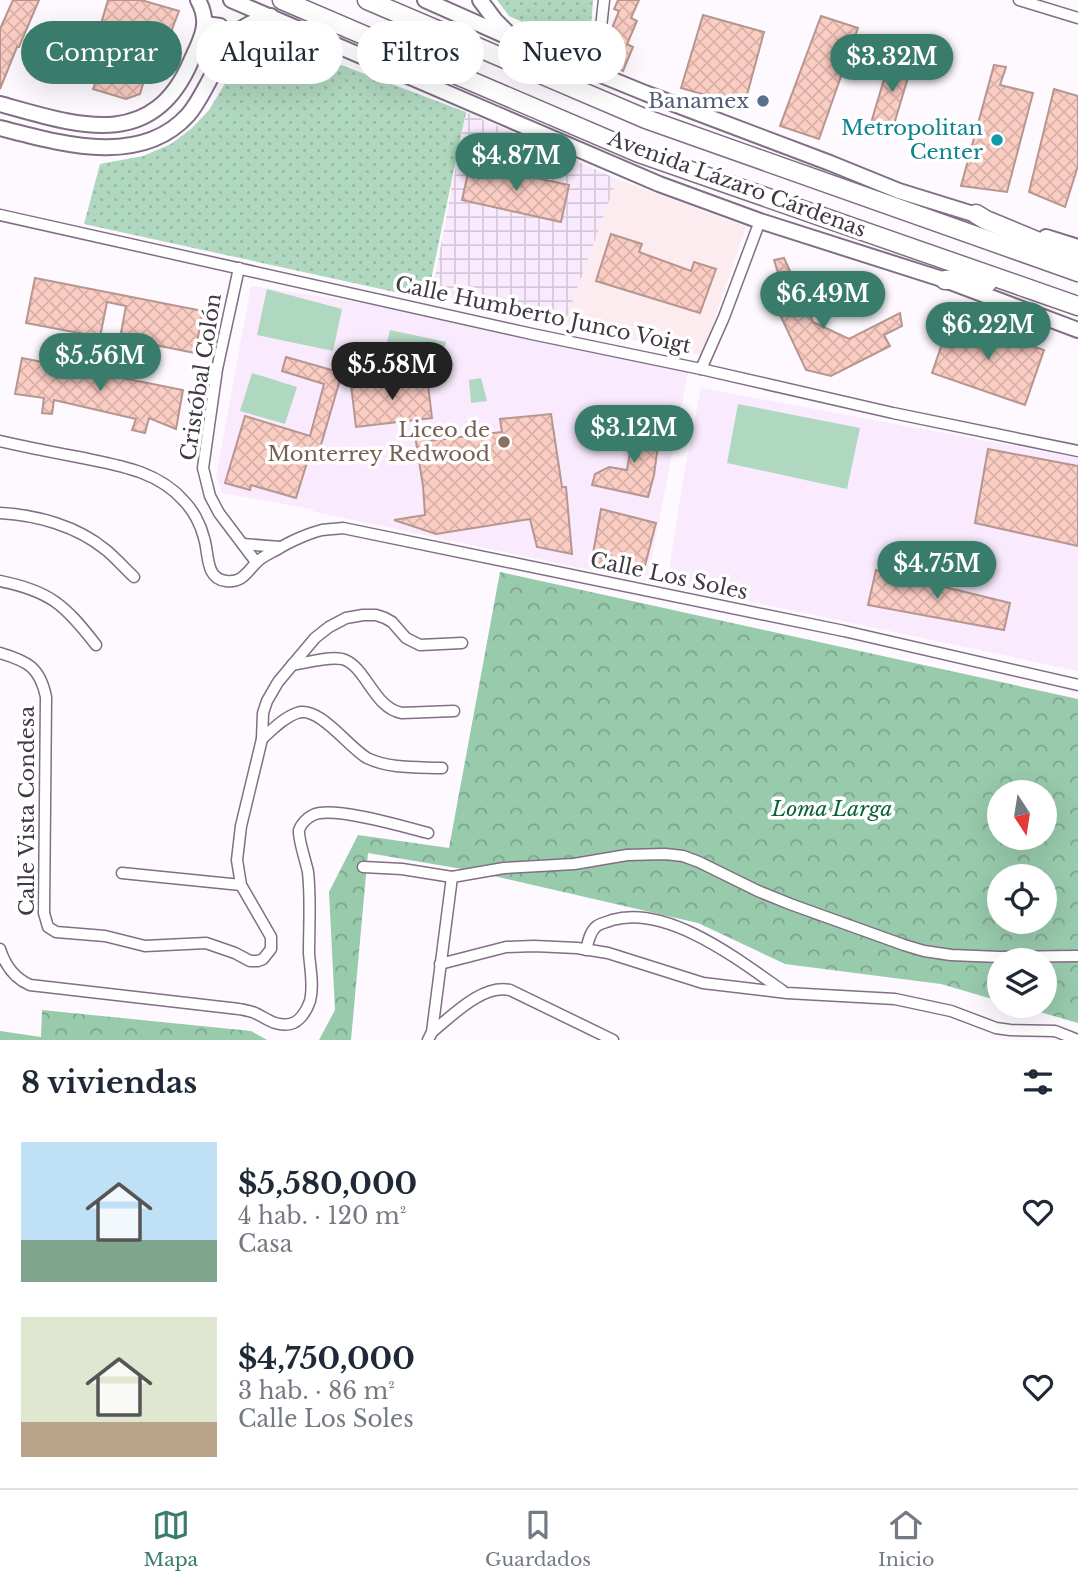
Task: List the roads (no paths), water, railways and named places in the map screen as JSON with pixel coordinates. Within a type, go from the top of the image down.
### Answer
[{"type":"highway","name":"Avenida Lázaro Cárdenas","points":[[282,0],[639,153],[1070,303]]},
{"type":"highway","name":"Avenida Lázaro Cárdenas","points":[[367,0],[646,119],[1078,272]]},
{"type":"highway","points":[[976,214],[1078,258]]},
{"type":"highway","points":[[945,280],[975,280],[1070,303]]},
{"type":"street","points":[[198,0],[205,21]]},
{"type":"street","name":"Avenida Lázaro Cárdenas","points":[[231,0],[659,184],[760,221],[945,280],[1078,330]]},
{"type":"street","points":[[425,0],[498,32]]},
{"type":"street","points":[[480,0],[498,23]]},
{"type":"street","points":[[602,21],[604,0]]},
{"type":"street","points":[[1019,0],[1078,18]]},
{"type":"street","points":[[258,21],[271,16]]},
{"type":"street","points":[[0,104],[83,124],[128,123],[161,106],[178,87],[196,49]]},
{"type":"street","points":[[0,128],[88,147],[116,148],[134,145],[149,140],[186,117],[207,84]]},
{"type":"street","points":[[624,84],[899,191],[1078,247]]},
{"type":"street","name":"Calle Humberto Junco Voigt","points":[[0,215],[701,369],[892,414],[1078,451]]},
{"type":"street","points":[[701,369],[724,317],[760,221]]},
{"type":"street","name":"Cristóbal Colón","points":[[239,268],[217,369],[203,468],[210,496],[219,513],[256,562]]},
{"type":"street","points":[[237,280],[288,279]]},
{"type":"street","name":"Calle Los Soles","points":[[0,441],[121,466],[161,481],[186,503],[204,537],[211,571],[220,580],[239,580],[256,562],[281,547],[321,530],[343,528],[844,631],[1078,685]]},
{"type":"street","points":[[0,513],[22,514],[79,533],[105,550],[134,577]]},
{"type":"street","points":[[243,544],[281,547]]},
{"type":"street","points":[[0,581],[24,586],[64,607],[96,645]]},
{"type":"street","name":"Calle Vista Condesa","points":[[0,653],[26,663],[37,671],[46,696],[44,913],[48,927],[56,932],[105,936],[145,946],[206,943],[250,961],[258,961],[271,949],[271,937],[241,885],[237,860],[241,826],[262,739],[263,713],[278,682],[315,638],[346,618],[376,615],[385,618],[406,638],[420,645],[462,643]]},
{"type":"street","points":[[292,666],[344,659],[355,667],[383,703],[395,712],[454,711]]},
{"type":"street","points":[[262,739],[290,716],[310,712],[358,752],[371,759],[402,767],[442,768]]},
{"type":"street","points":[[0,949],[12,972],[20,981],[30,985],[239,1009],[274,1023],[289,1024],[297,1021],[307,1009],[311,992],[309,890],[306,861],[299,834],[301,826],[314,814],[323,811],[349,814],[428,833]]},
{"type":"street","points":[[363,867],[402,869],[452,877],[504,868],[574,864],[627,855],[683,856],[758,891],[904,946],[951,955],[1078,956]]},
{"type":"street","points":[[122,873],[241,885]]},
{"type":"street","points":[[430,1036],[452,877]]},
{"type":"street","points":[[586,950],[591,933],[598,925],[621,918],[645,918],[676,926],[716,945],[787,993]]},
{"type":"street","points":[[440,964],[506,947],[586,950],[608,953],[703,983],[787,993],[895,999],[951,1011],[996,1028],[1055,1031],[1078,1040]]},
{"type":"street","points":[[430,1036],[482,995],[496,989],[504,989],[613,1040]]},
{"type":"place","name":"Banamex","points":[[763,101]]},
{"type":"place","name":"Metropolitan Center","points":[[997,140]]},
{"type":"place","name":"Liceo de Monterrey Redwood","points":[[504,442]]},
{"type":"park label","name":"Loma Larga","points":[[832,809]]}]
